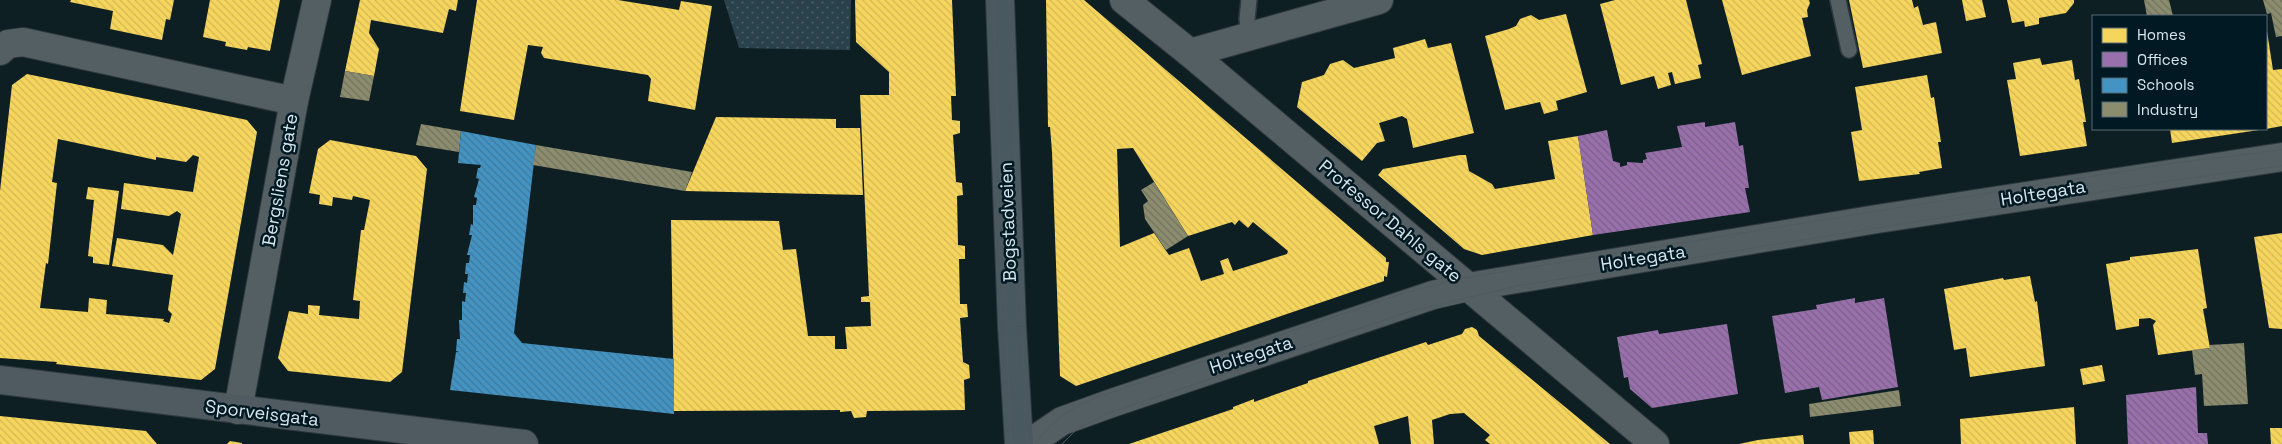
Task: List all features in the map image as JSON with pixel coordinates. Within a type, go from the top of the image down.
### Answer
[{"type":"main road","name":"Bogstadveien","points":[[1000,0],[1012,326],[1019,444]]},
{"type":"street","points":[[294,101],[317,0]]},
{"type":"street","name":"Professor Dahls gate","points":[[1124,0],[1190,52],[1655,444]]},
{"type":"street","points":[[1190,52],[1379,0]]},
{"type":"street","name":"Bergsliens gate","points":[[0,51],[8,44],[23,42],[294,101],[238,410]]},
{"type":"street","name":"Holtegata","points":[[1028,444],[1062,421],[1164,384],[1433,295],[1468,287],[1983,202],[2282,158]]},
{"type":"street","name":"Sporveisgata","points":[[0,380],[524,444]]},
{"type":"lane","points":[[1249,0],[1247,19],[1249,36]]},
{"type":"lane","points":[[1838,0],[1849,50]]},
{"type":"shaded area","points":[[724,0],[851,0],[850,50],[739,48]]},
{"type":"building: Homes","points":[[71,0],[174,0],[170,20],[166,19],[162,40],[110,29],[113,11],[70,2]]},
{"type":"building: Homes","points":[[210,0],[280,0],[270,51],[248,47],[247,50],[225,46],[226,42],[203,37]]},
{"type":"building: Homes","points":[[360,0],[458,0],[456,11],[449,9],[443,33],[371,20],[369,33],[379,49],[374,76],[345,71]]},
{"type":"building: Homes","points":[[477,0],[618,0],[679,10],[681,1],[712,6],[695,110],[648,101],[651,79],[648,75],[544,58],[541,53],[543,47],[528,45],[514,120],[460,111]]},
{"type":"building: Homes","points":[[855,0],[952,0],[956,96],[951,96],[952,120],[960,121],[960,133],[953,135],[956,182],[962,183],[963,195],[957,196],[958,245],[965,246],[965,259],[959,259],[960,304],[967,304],[968,317],[960,318],[963,362],[969,365],[970,378],[964,380],[965,410],[867,411],[866,417],[854,418],[851,411],[840,412],[840,410],[674,411],[671,220],[779,221],[783,250],[796,249],[808,336],[835,336],[835,349],[847,349],[845,327],[871,326],[870,302],[861,302],[861,297],[869,296],[860,95],[889,95],[889,72],[856,42]]},
{"type":"building: Homes","points":[[1046,0],[1084,0],[1386,258],[1386,262],[1389,262],[1387,277],[1384,276],[1384,281],[1076,386],[1060,376],[1052,152],[1050,127],[1048,127]],"holes":[[[1133,148],[1188,236],[1232,222],[1235,225],[1239,220],[1248,228],[1253,222],[1288,251],[1287,254],[1233,271],[1228,258],[1220,261],[1224,274],[1201,281],[1189,248],[1169,255],[1154,233],[1120,247],[1117,149]]]},
{"type":"building: Homes","points":[[1615,0],[1686,0],[1702,64],[1698,65],[1701,78],[1675,84],[1672,72],[1668,73],[1671,85],[1658,89],[1654,76],[1621,85],[1600,4]]},
{"type":"building: Homes","points":[[1722,0],[1809,0],[1808,17],[1802,18],[1811,56],[1742,75]]},
{"type":"building: Homes","points":[[1849,0],[1912,0],[1914,8],[1918,6],[1923,25],[1936,22],[1942,53],[1863,68]]},
{"type":"building: Homes","points":[[1962,0],[1982,0],[1986,17],[1966,21]]},
{"type":"building: Homes","points":[[2007,0],[2074,0],[2074,3],[2066,13],[2039,18],[2039,24],[2025,27],[2024,21],[2012,23]]},
{"type":"building: Homes","points":[[1566,14],[1587,92],[1556,101],[1558,110],[1544,114],[1540,102],[1505,110],[1485,36],[1516,26],[1520,19],[1531,15],[1539,20]]},
{"type":"building: Homes","points":[[2267,31],[2273,70],[2282,69],[2282,126],[2267,129]]},
{"type":"building: Homes","points":[[1425,39],[1428,48],[1451,43],[1474,133],[1413,148],[1407,119],[1402,116],[1379,123],[1385,141],[1377,143],[1362,161],[1297,107],[1302,82],[1324,75],[1330,64],[1343,60],[1354,68],[1395,58],[1393,48]]},
{"type":"building: Homes","points":[[2040,58],[2042,65],[2072,60],[2075,80],[2079,79],[2086,122],[2083,122],[2087,146],[2020,156],[2007,80],[2016,79],[2013,63]]},
{"type":"building: Homes","points":[[27,74],[247,120],[257,132],[215,369],[201,380],[56,364],[57,362],[0,358],[0,191],[12,85]],"holes":[[[58,139],[156,160],[156,157],[186,162],[193,155],[199,157],[193,192],[124,183],[121,209],[169,216],[177,211],[181,214],[173,255],[163,245],[117,238],[112,266],[173,275],[168,310],[172,314],[169,323],[163,321],[164,319],[106,314],[107,300],[89,298],[88,312],[40,308],[46,263],[48,264],[57,183],[52,182]]]},
{"type":"building: Homes","points":[[1927,75],[1931,98],[1934,97],[1941,142],[1938,142],[1942,168],[1919,172],[1920,174],[1859,181],[1851,132],[1862,130],[1855,87]]},
{"type":"building: Homes","points":[[716,117],[836,119],[836,128],[860,128],[863,195],[685,191]]},
{"type":"building: Homes","points":[[2170,130],[2259,130],[2172,143]]},
{"type":"building: Homes","points":[[1578,136],[1593,235],[1482,255],[1464,249],[1378,175],[1383,169],[1466,155],[1469,171],[1492,184],[1495,189],[1555,179],[1548,141]]},
{"type":"building: Homes","points":[[330,140],[416,156],[427,169],[402,372],[390,382],[288,371],[278,358],[289,311],[308,314],[308,305],[320,306],[319,315],[359,319],[360,301],[353,300],[361,230],[364,230],[370,200],[353,196],[352,200],[333,197],[332,206],[319,204],[320,195],[309,193],[318,149]]},
{"type":"building: Homes","points":[[88,187],[119,191],[109,265],[93,263],[93,257],[88,256],[94,200],[86,199]]},
{"type":"building: Homes","points":[[2282,233],[2282,329],[2269,328],[2254,237]]},
{"type":"building: Homes","points":[[2198,249],[2207,308],[2203,309],[2210,348],[2158,355],[2153,325],[2156,321],[2150,318],[2139,319],[2139,326],[2116,330],[2106,264],[2130,260],[2130,257]]},
{"type":"building: Homes","points":[[2030,276],[2035,302],[2037,301],[2045,366],[1970,377],[1966,348],[1954,350],[1944,289],[2003,278],[2004,280]]},
{"type":"building: Homes","points":[[1472,327],[1477,330],[1479,336],[1610,444],[1490,444],[1485,440],[1490,435],[1464,413],[1450,414],[1432,420],[1434,444],[1411,444],[1408,416],[1374,426],[1379,444],[1129,444],[1233,409],[1233,407],[1254,399],[1254,402],[1308,383],[1308,381],[1426,342],[1428,345],[1462,334],[1465,329]]},
{"type":"building: Homes","points":[[2102,365],[2105,381],[2083,385],[2080,369]]},
{"type":"building: Homes","points":[[2074,407],[2076,444],[1961,444],[1960,419]]},
{"type":"building: Homes","points":[[0,416],[146,431],[157,444],[0,444]]},
{"type":"building: Homes","points":[[2270,428],[2282,428],[2282,444],[2271,444]]},
{"type":"building: Homes","points":[[1873,430],[1874,444],[1850,444],[1849,432]]},
{"type":"building: Homes","points":[[1803,435],[1804,444],[1739,444],[1758,440]]},
{"type":"building: Homes","points":[[230,441],[242,443],[242,444],[227,444]]},
{"type":"building: Offices","points":[[1705,122],[1705,127],[1735,122],[1739,146],[1743,145],[1749,188],[1745,188],[1750,212],[1593,235],[1578,136],[1607,130],[1613,161],[1620,163],[1620,167],[1627,165],[1627,162],[1643,163],[1643,160],[1647,159],[1645,153],[1682,147],[1677,126]]},
{"type":"building: Offices","points":[[1855,298],[1855,303],[1884,298],[1898,387],[1822,400],[1819,387],[1785,393],[1772,316],[1817,309],[1816,305]]},
{"type":"building: Offices","points":[[1727,324],[1738,394],[1652,408],[1630,389],[1628,377],[1624,378],[1617,337],[1658,330],[1659,334]]},
{"type":"building: Offices","points":[[2196,387],[2198,433],[2207,433],[2208,444],[2128,444],[2126,395]]},
{"type":"building: Schools","points":[[461,131],[536,145],[514,333],[522,343],[674,359],[674,414],[450,390],[456,352],[459,352],[456,351],[457,339],[460,339],[459,320],[462,320],[462,301],[465,302],[466,293],[463,293],[464,282],[467,283],[468,274],[465,274],[466,263],[469,263],[470,255],[467,255],[472,235],[469,235],[471,224],[473,225],[473,205],[476,205],[477,198],[474,197],[479,179],[476,178],[478,168],[481,165],[458,163]]},
{"type":"building: Industry","points":[[2144,0],[2169,0],[2173,15],[2147,15]]},
{"type":"building: Industry","points":[[2263,0],[2282,0],[2282,36],[2276,37],[2271,13],[2267,14]]},
{"type":"building: Industry","points":[[345,71],[374,76],[369,101],[340,97]]},
{"type":"building: Industry","points":[[421,124],[461,131],[459,152],[416,145]]},
{"type":"building: Industry","points":[[536,145],[692,172],[685,191],[533,165]]},
{"type":"building: Industry","points":[[1154,182],[1188,236],[1166,250],[1145,219],[1143,205],[1148,201],[1141,190]]},
{"type":"building: Industry","points":[[2244,343],[2248,404],[2204,406],[2202,374],[2195,375],[2192,350],[2210,348],[2209,345]]},
{"type":"building: Industry","points":[[1899,390],[1901,406],[1810,417],[1809,404]]},
{"type":"tram line","points":[[993,0],[1011,444]]},
{"type":"tram line","points":[[1009,0],[1027,444]]},
{"type":"tram line","points":[[1035,444],[1054,422],[1077,406],[1095,398],[1404,293],[1458,279],[2174,163],[2282,150]]},
{"type":"tram line","points":[[1062,444],[1077,429],[1106,414],[1411,311],[1517,286],[2175,180],[2282,166]]}]
